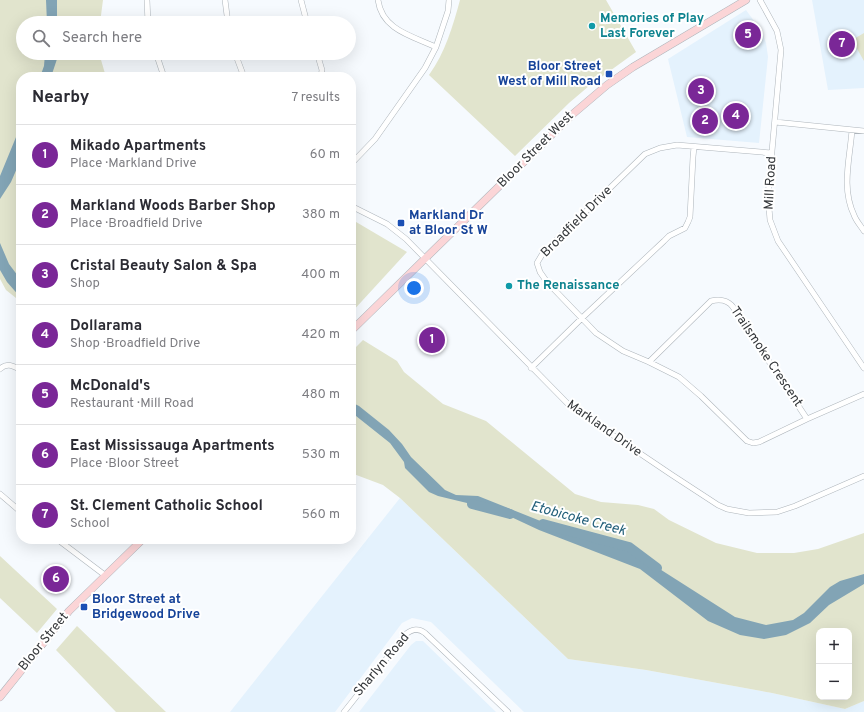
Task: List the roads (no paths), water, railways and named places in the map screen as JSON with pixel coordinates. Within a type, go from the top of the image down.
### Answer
[{"type":"main road","name":"Bloor Street West","points":[[356,326],[574,112],[594,95],[633,67],[746,0]]},
{"type":"main road","name":"Bloor Street","points":[[0,697],[69,611],[138,544]]},
{"type":"street","points":[[147,0],[148,16]]},
{"type":"street","points":[[225,0],[227,16]]},
{"type":"street","points":[[301,0],[305,16]]},
{"type":"street","points":[[378,0],[381,13],[386,22],[398,30],[436,47]]},
{"type":"street","points":[[356,159],[375,138],[425,68],[436,47],[448,11],[449,0]]},
{"type":"street","name":"Mill Road","points":[[760,0],[777,31],[781,50],[768,203],[770,220],[778,241],[864,368]]},
{"type":"street","points":[[158,60],[162,72]]},
{"type":"street","points":[[238,60],[242,72]]},
{"type":"street","points":[[319,60],[322,72]]},
{"type":"street","points":[[775,122],[864,131]]},
{"type":"street","points":[[852,130],[846,187],[854,216],[864,231]]},
{"type":"street","name":"Broadfield Drive","points":[[772,153],[677,145],[667,146],[645,154],[540,257],[537,263],[540,272],[582,318],[608,342],[623,351],[679,377],[694,389],[747,441],[753,443],[759,442],[864,394]]},
{"type":"street","points":[[532,368],[582,318],[669,236],[685,228],[690,217],[694,147]]},
{"type":"street","name":"Markland Drive","points":[[356,209],[393,228],[413,245],[571,407],[718,505],[727,509],[749,513],[777,512],[795,506],[864,476]]},
{"type":"street","name":"Trailsmoke Crescent","points":[[649,362],[711,301],[716,300],[727,302],[734,307],[807,419]]},
{"type":"street","points":[[0,369],[4,365],[10,365],[16,368]]},
{"type":"street","points":[[0,494],[16,507]]},
{"type":"street","points":[[64,544],[106,576]]},
{"type":"street","name":"Sharlyn Road","points":[[344,712],[408,632],[417,630],[425,633],[508,712]]},
{"type":"water","points":[[46,0],[57,0],[57,16],[47,16]]},
{"type":"water","points":[[44,60],[57,60],[53,72],[42,72]]},
{"type":"water","points":[[16,137],[16,170],[11,182],[0,199],[0,176]]},
{"type":"water","points":[[0,243],[9,264],[16,273],[16,292],[7,282],[0,270]]},
{"type":"water","name":"Etobicoke Creek","points":[[356,404],[389,430],[402,444],[411,457],[445,490],[456,495],[478,496],[563,530],[605,540],[633,552],[735,617],[766,625],[793,620],[804,613],[830,587],[840,581],[864,574],[864,584],[829,605],[810,623],[786,635],[764,639],[740,635],[708,621],[640,569],[539,530],[496,510],[438,496],[429,492],[405,468],[404,462],[390,443],[356,416]]},
{"type":"waterway","name":"Etobicoke Creek","points":[[472,504],[510,514]]},
{"type":"waterway","name":"Etobicoke Creek","points":[[543,524],[629,547],[657,568]]},
{"type":"place","name":"Memories of Play Last Forever","points":[[592,26]]},
{"type":"place","name":"McDonald's","points":[[748,35]]},
{"type":"place","name":"St. Clement Catholic School","points":[[842,44]]},
{"type":"place","name":"Bloor Street West of Mill Road","points":[[609,74]]},
{"type":"place","name":"Cristal Beauty Salon & Spa","points":[[701,91]]},
{"type":"place","name":"Dollarama","points":[[736,116]]},
{"type":"place","name":"Markland Woods Barber Shop","points":[[705,121]]},
{"type":"place","name":"Markland Dr at Bloor St W","points":[[401,223]]},
{"type":"place","name":"The Renaissance","points":[[509,286]]},
{"type":"place","name":"Mikado Apartments","points":[[432,340]]},
{"type":"place","name":"East Mississauga Apartments","points":[[56,579]]},
{"type":"place","name":"Bloor Street at Bridgewood Drive","points":[[84,607]]}]
